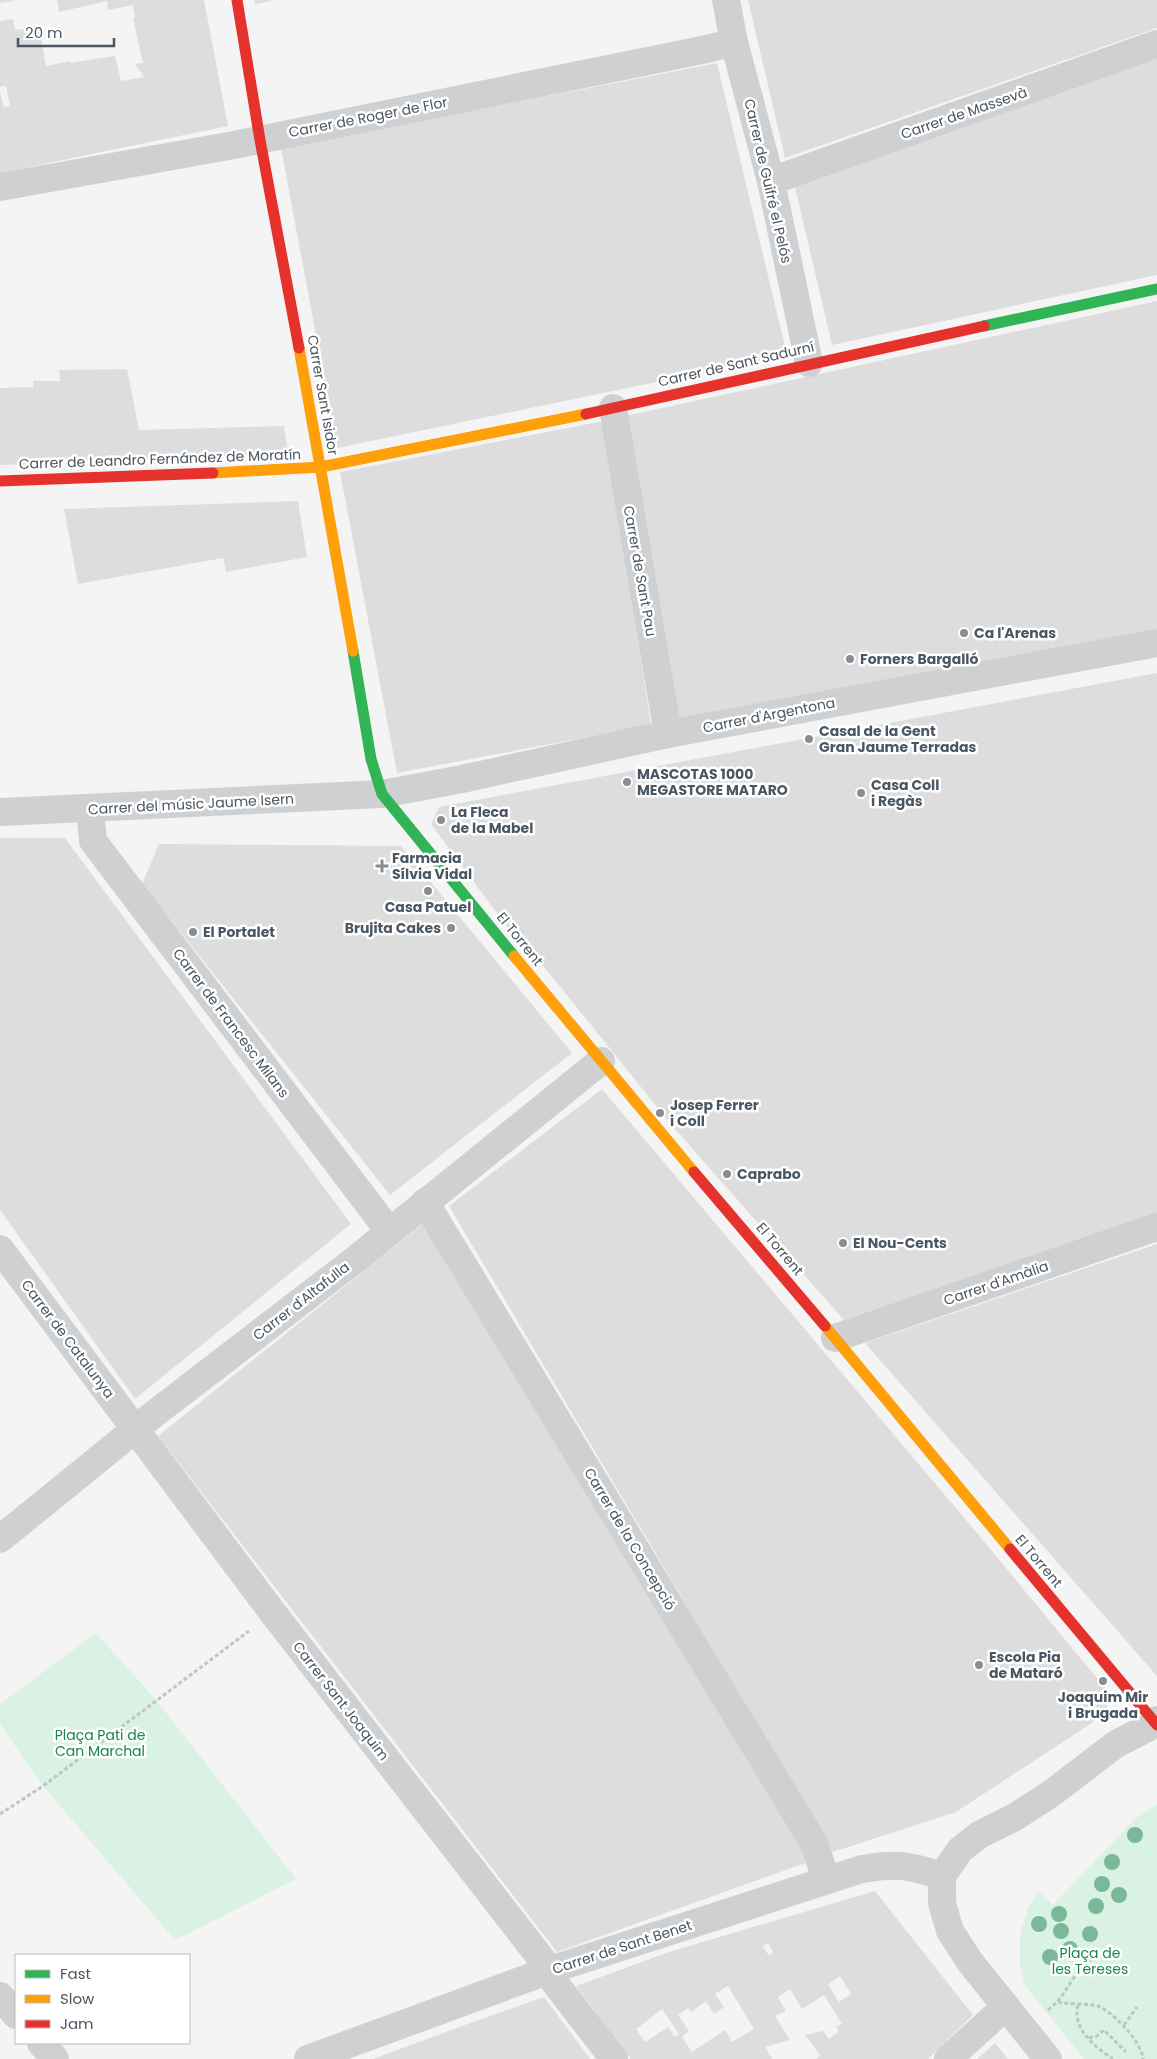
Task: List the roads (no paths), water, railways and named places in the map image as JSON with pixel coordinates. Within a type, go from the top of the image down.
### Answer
[{"type":"street","name":"Carrer Sant Isidor","points":[[237,0],[260,140],[321,467],[371,759],[382,794]]},
{"type":"street","name":"Carrer de Guifré el Pelós","points":[[726,0],[734,42],[771,181],[809,363]]},
{"type":"street","name":"Carrer de Roger de Flor","points":[[0,187],[260,140],[734,42]]},
{"type":"street","name":"Carrer de Massevà","points":[[771,181],[1157,44]]},
{"type":"street","name":"Carrer de Sant Sadurní","points":[[321,467],[612,408],[809,363],[1157,289]]},
{"type":"street","name":"Carrer de Sant Pau","points":[[612,408],[668,734]]},
{"type":"street","name":"Carrer de Leandro Fernández de Moratín","points":[[0,481],[288,470],[321,467]]},
{"type":"street","name":"Carrer d'Argentona","points":[[382,794],[462,779],[668,734],[1157,643]]},
{"type":"street","name":"Carrer del músic Jaume Isern","points":[[0,812],[382,794]]},
{"type":"street","name":"El Torrent","points":[[382,794],[601,1061],[1156,1723]]},
{"type":"street","name":"Carrer de Francesc Milans","points":[[90,809],[93,841],[389,1231]]},
{"type":"street","name":"Carrer d'Altafulla","points":[[0,1539],[136,1429],[356,1259],[601,1061]]},
{"type":"street","name":"Carrer de la Concepció","points":[[425,1202],[815,1845],[826,1880]]},
{"type":"street","name":"Carrer d'Amàlia","points":[[835,1338],[1157,1227]]},
{"type":"street","name":"Carrer de Catalunya","points":[[0,1249],[136,1429]]},
{"type":"street","name":"Carrer Sant Joaquim","points":[[136,1429],[273,1613],[550,1970],[555,1983],[614,2059]]},
{"type":"street","points":[[1048,2059],[970,1962],[950,1931],[942,1903],[942,1876],[960,1850],[979,1835],[1015,1817],[1052,1793],[1116,1744],[1156,1723]]},
{"type":"street","name":"Carrer de Sant Benet","points":[[308,2059],[550,1970],[862,1869],[890,1864],[915,1867],[942,1876]]},
{"type":"street","points":[[0,1996],[15,2014]]},
{"type":"street","points":[[948,2059],[1005,2007]]},
{"type":"street","points":[[42,2044],[55,2059]]},
{"type":"place","name":"Ca l'Arenas","points":[[964,633]]},
{"type":"place","name":"Forners Bargalló","points":[[850,659]]},
{"type":"place","name":"Casal de la Gent Gran Jaume Terradas","points":[[809,739]]},
{"type":"place","name":"MASCOTAS 1000 MEGASTORE MATARO","points":[[627,782]]},
{"type":"place","name":"Casa Coll i Regàs","points":[[861,793]]},
{"type":"place","name":"La Fleca de la Mabel","points":[[441,820]]},
{"type":"place","name":"Farmacia Sílvia Vidal","points":[[382,866]]},
{"type":"place","name":"Casa Patuel","points":[[428,891]]},
{"type":"place","name":"Brujita Cakes","points":[[451,928]]},
{"type":"place","name":"El Portalet","points":[[193,932]]},
{"type":"place","name":"Josep Ferrer i Coll","points":[[660,1113]]},
{"type":"place","name":"Caprabo","points":[[727,1174]]},
{"type":"place","name":"El Nou-Cents","points":[[843,1243]]},
{"type":"place","name":"Escola Pia de Mataró","points":[[979,1665]]},
{"type":"place","name":"Joaquim Mir i Brugada","points":[[1103,1681]]},
{"type":"park label","name":"Plaça Pati de Can Marchal","points":[[100,1744]]},
{"type":"park label","name":"Plaça de les Tereses","points":[[1090,1962]]}]
